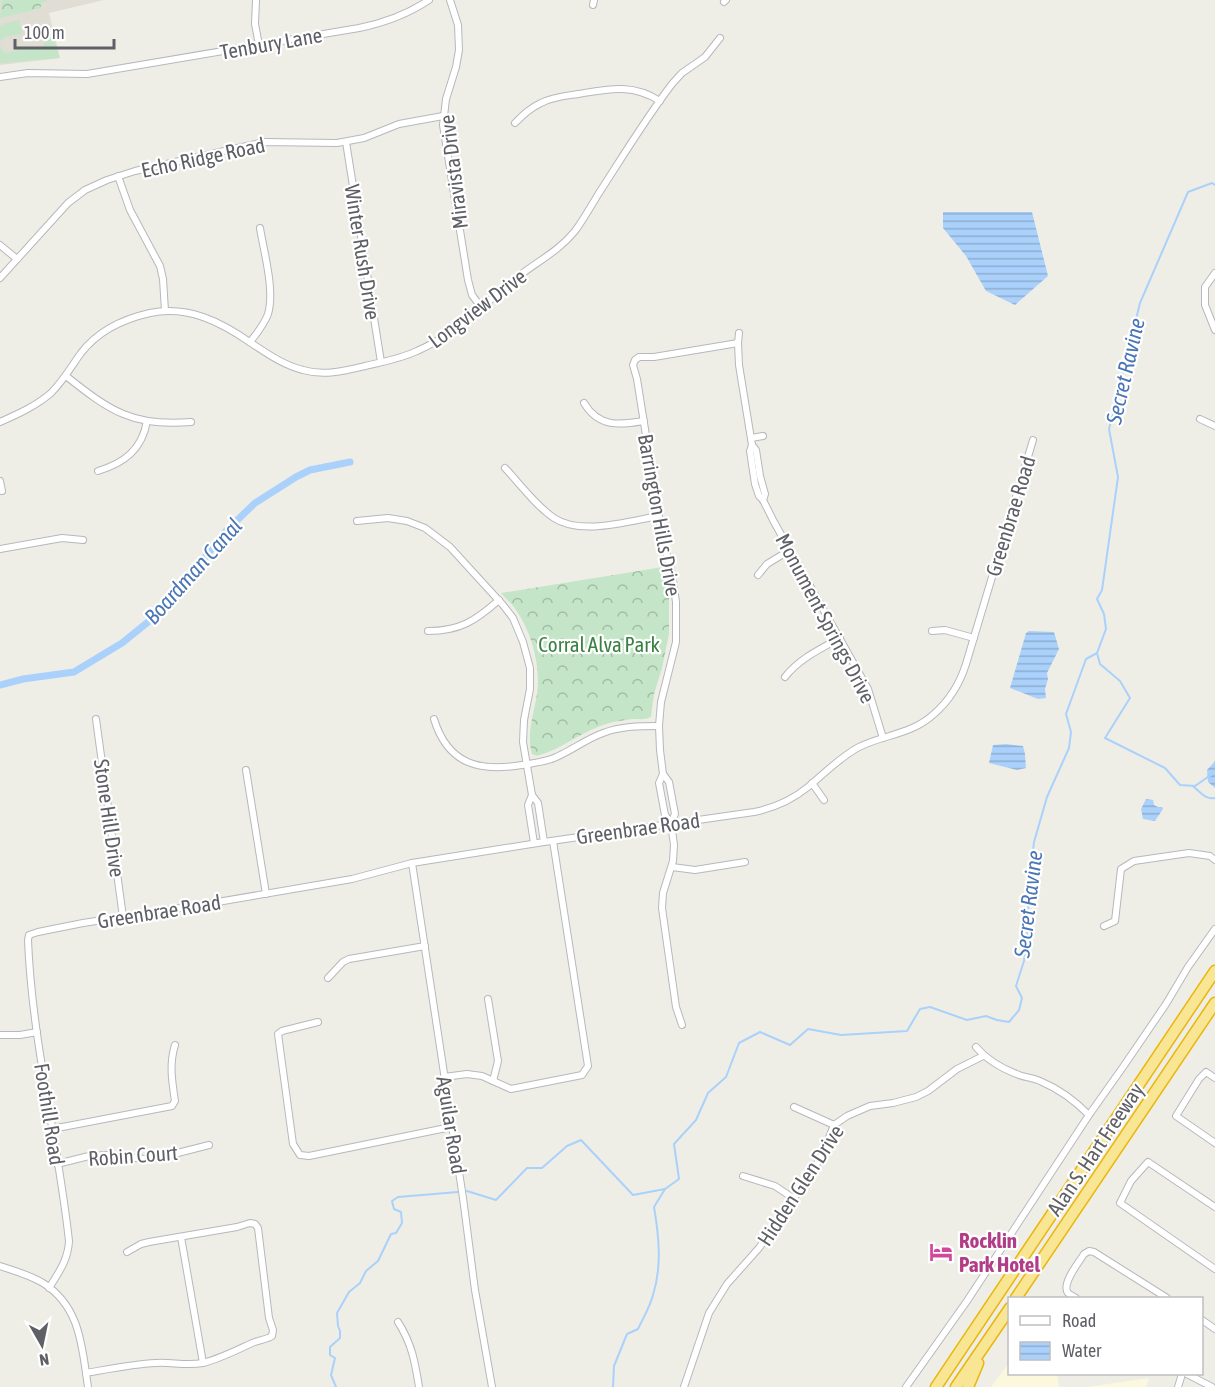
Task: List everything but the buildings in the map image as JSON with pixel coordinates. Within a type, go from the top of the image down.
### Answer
[{"type":"highway","name":"Alan S. Hart Freeway","points":[[933,1387],[955,1358],[1215,971]]},
{"type":"highway","name":"Alan S. Hart Freeway","points":[[1017,1297],[1215,1003]]},
{"type":"highway","points":[[956,1387],[1008,1311]]},
{"type":"highway","points":[[968,1387],[986,1343]]},
{"type":"street","points":[[256,0],[254,15],[259,45]]},
{"type":"street","name":"Tenbury Lane","points":[[0,77],[28,73],[87,74],[375,25],[400,16],[429,0]]},
{"type":"street","name":"Miravista Drive","points":[[450,0],[458,25],[459,50],[443,117],[466,271],[472,295],[481,307]]},
{"type":"street","name":"Longview Drive","points":[[0,422],[35,405],[51,392],[66,376],[83,351],[106,330],[129,319],[154,312],[186,312],[208,318],[230,329],[283,364],[314,373],[335,373],[381,363],[428,346],[448,334],[520,275],[558,249],[583,220],[677,78],[705,57],[720,38]]},
{"type":"street","points":[[515,123],[528,110],[547,100],[606,89],[633,89],[647,93],[660,101]]},
{"type":"street","name":"Echo Ridge Road","points":[[0,278],[68,203],[97,184],[117,176],[264,142],[346,142],[364,138],[399,124],[443,117]]},
{"type":"street","name":"Winter Rush Drive","points":[[346,142],[381,363]]},
{"type":"street","points":[[117,176],[130,210],[160,266],[165,311]]},
{"type":"street","points":[[250,342],[265,320],[270,302],[260,228]]},
{"type":"street","points":[[0,245],[17,259]]},
{"type":"street","points":[[1215,273],[1205,287],[1205,305],[1215,330]]},
{"type":"street","name":"Monument Springs Drive","points":[[739,333],[739,365],[751,442],[750,451],[759,496],[764,500],[770,516],[868,689],[883,738]]},
{"type":"street","name":"Barrington Hills Drive","points":[[682,1025],[676,1007],[662,908],[664,888],[672,867],[674,845],[671,823],[675,814],[669,782],[663,774],[659,726],[661,702],[675,648],[677,616],[675,586],[662,536],[633,365],[634,360],[639,357],[654,357],[738,343]]},
{"type":"street","points":[[66,376],[109,408],[126,416],[168,423],[191,422]]},
{"type":"street","points":[[584,404],[591,414],[608,422],[624,424],[644,421]]},
{"type":"street","points":[[1200,419],[1215,426]]},
{"type":"street","points":[[98,471],[115,465],[129,456],[141,441],[147,421]]},
{"type":"street","points":[[751,442],[763,436]]},
{"type":"street","name":"Greenbrae Road","points":[[29,935],[362,877],[412,863],[767,809],[790,799],[853,750],[870,742],[902,733],[929,718],[942,707],[960,681],[1033,440]]},
{"type":"street","points":[[505,468],[552,517],[573,526],[588,527],[659,516]]},
{"type":"street","points":[[0,481],[2,491]]},
{"type":"street","points":[[357,521],[388,518],[407,521],[425,528],[450,547],[508,611],[518,629],[530,669],[530,688],[523,731],[526,764],[532,795],[538,803],[544,842]]},
{"type":"street","points":[[0,549],[62,538],[83,540]]},
{"type":"street","points":[[758,575],[767,564],[790,550]]},
{"type":"street","points":[[428,631],[450,630],[468,624],[499,600]]},
{"type":"street","points":[[932,631],[945,630],[974,638]]},
{"type":"street","points":[[785,677],[796,664],[840,638]]},
{"type":"street","name":"Stone Hill Drive","points":[[96,719],[123,917]]},
{"type":"street","points":[[434,719],[449,748],[472,764],[488,768],[506,768],[553,759],[605,732],[631,727],[659,726]]},
{"type":"street","points":[[246,770],[266,894]]},
{"type":"street","points":[[812,783],[824,800]]},
{"type":"street","points":[[532,795],[528,805],[534,843]]},
{"type":"street","points":[[444,1077],[467,1074],[482,1077],[511,1089],[582,1075],[588,1066],[553,841]]},
{"type":"street","points":[[1104,926],[1115,921],[1121,869],[1134,861],[1188,853],[1210,856],[1215,860]]},
{"type":"street","points":[[672,867],[695,870],[745,862]]},
{"type":"street","name":"Aguilar Road","points":[[412,863],[475,1290],[492,1387]]},
{"type":"street","points":[[906,1387],[967,1301],[1215,929]]},
{"type":"street","name":"Foothill Road","points":[[29,935],[30,976],[37,1032],[67,1230],[68,1249],[62,1268],[49,1288]]},
{"type":"street","points":[[328,978],[349,959],[425,946]]},
{"type":"street","points":[[489,999],[498,1061],[493,1081]]},
{"type":"street","points":[[318,1022],[278,1034],[293,1144],[300,1155],[309,1156],[451,1127]]},
{"type":"street","points":[[0,1035],[37,1032]]},
{"type":"street","points":[[52,1129],[172,1106],[175,1101],[170,1069],[175,1045]]},
{"type":"street","points":[[976,1047],[983,1056],[1003,1068],[1021,1076],[1040,1080],[1056,1088],[1089,1115]]},
{"type":"street","name":"Hidden Glen Drive","points":[[684,1387],[709,1313],[735,1273],[759,1248],[818,1164],[834,1125],[847,1116],[870,1106],[916,1097],[928,1091],[957,1069],[983,1056]]},
{"type":"street","points":[[1215,1078],[1206,1072],[1199,1079],[1176,1116],[1215,1143]]},
{"type":"street","points":[[794,1107],[834,1125]]},
{"type":"street","name":"Robin Court","points":[[57,1164],[89,1156],[106,1155],[145,1159],[162,1157],[209,1145]]},
{"type":"street","points":[[1215,1207],[1148,1162],[1131,1181],[1120,1203],[1215,1269]]},
{"type":"street","points":[[743,1176],[775,1186],[793,1198]]},
{"type":"street","points":[[86,1373],[155,1363],[189,1365],[203,1363],[268,1339],[272,1335],[258,1228],[255,1224],[250,1223],[141,1244],[127,1252]]},
{"type":"street","points":[[181,1237],[203,1363]]},
{"type":"street","points":[[1073,1297],[1068,1293],[1067,1283],[1084,1254],[1089,1251],[1164,1297]]},
{"type":"street","points":[[0,1266],[28,1276],[49,1288],[64,1303],[76,1322],[80,1334],[88,1387]]},
{"type":"street","points":[[398,1322],[411,1347],[419,1387]]},
{"type":"street","points":[[1190,1375],[1212,1387]]},
{"type":"shaded area","points":[[0,0],[104,0],[49,13],[60,58],[0,65]]},
{"type":"shaded area","points":[[1008,1364],[1008,1375],[1057,1375],[1059,1387],[991,1387]]},
{"type":"shaded area","points":[[1149,1378],[1146,1387],[1087,1387]]},
{"type":"green space","points":[[2,0],[47,1],[41,3],[41,8],[0,18]]},
{"type":"green space","points":[[20,20],[22,31],[20,34],[5,37],[0,41],[0,27]]},
{"type":"green space","points":[[54,33],[60,58],[0,63],[0,46],[6,53],[40,48],[47,35]]},
{"type":"green space","name":"Corral Alva Park","points":[[663,567],[669,597],[669,634],[654,694],[651,717],[609,723],[590,730],[556,749],[537,756],[532,754],[530,732],[538,684],[534,650],[522,619],[501,593]]},
{"type":"water","points":[[943,212],[1032,212],[1048,276],[1015,305],[986,291],[966,256],[943,228]]},
{"type":"water","points":[[1029,631],[1054,632],[1059,649],[1047,673],[1046,698],[1038,699],[1010,688],[1026,633]]},
{"type":"water","points":[[993,745],[1023,746],[1026,768],[1017,770],[989,763]]},
{"type":"water","points":[[1215,761],[1215,788],[1208,782],[1207,770]]},
{"type":"water","points":[[1146,799],[1153,800],[1154,805],[1163,809],[1155,821],[1143,819],[1141,809]]},
{"type":"waterway","name":"Secret Ravine","points":[[613,1387],[614,1366],[627,1334],[638,1329],[650,1304],[656,1284],[659,1251],[654,1207],[665,1189],[679,1179],[674,1144],[696,1120],[708,1093],[726,1077],[739,1043],[760,1032],[790,1045],[808,1029],[841,1035],[907,1031],[920,1009],[930,1007],[967,1020],[986,1016],[1009,1022],[1019,1010],[1022,998],[1016,986],[1027,942],[1029,887],[1034,842],[1047,797],[1069,748],[1071,732],[1066,714],[1086,659],[1097,653],[1106,629],[1104,614],[1097,599],[1102,590],[1118,477],[1109,429],[1140,303],[1188,192],[1212,183],[1215,185]]},
{"type":"waterway","name":"Boardman Canal","points":[[0,685],[23,679],[74,672],[122,643],[158,614],[226,531],[255,503],[310,470],[350,462]]},
{"type":"waterway","points":[[1097,653],[1100,664],[1120,681],[1130,698],[1105,738],[1165,768],[1180,785],[1195,786],[1215,772]]},
{"type":"waterway","points":[[1193,786],[1206,797],[1215,798]]},
{"type":"waterway","points":[[467,1191],[496,1200],[527,1168],[542,1168],[567,1146],[581,1140],[633,1195],[665,1189]]},
{"type":"waterway","points":[[336,1387],[331,1375],[335,1358],[330,1355],[330,1347],[340,1338],[337,1313],[349,1292],[360,1283],[366,1271],[378,1261],[391,1234],[396,1233],[402,1223],[401,1212],[394,1209],[392,1201],[398,1197],[458,1192]]},
{"type":"place","name":"Rocklin Park Hotel","points":[[941,1252]]}]
